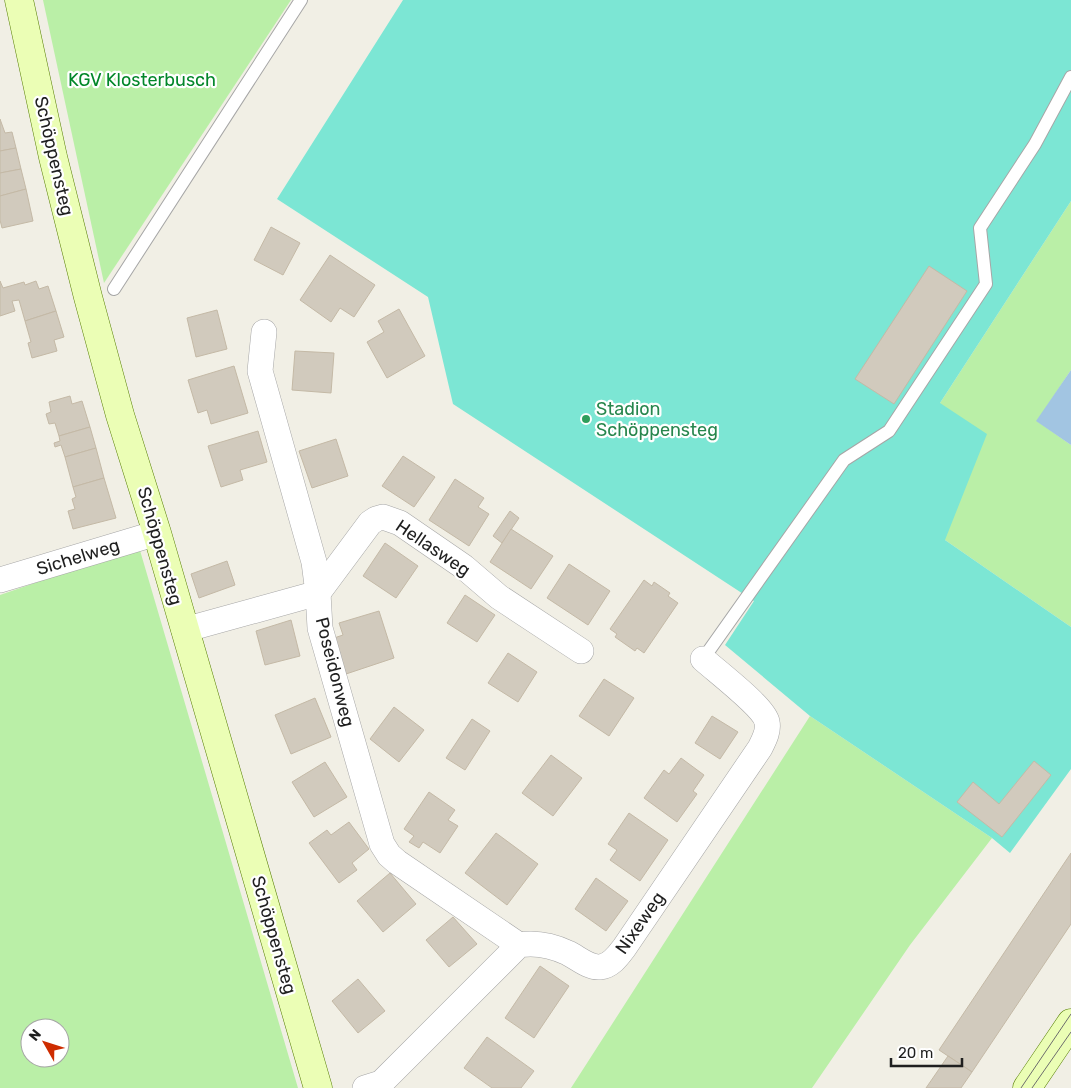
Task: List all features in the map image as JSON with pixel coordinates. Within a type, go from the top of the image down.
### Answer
[{"type":"street","name":"Schöppensteg","points":[[19,0],[53,157],[120,415],[157,533],[318,1088]]},
{"type":"street","name":"Poseidonweg","points":[[264,332],[260,371],[314,562],[320,628],[383,848],[397,862],[519,945]]},
{"type":"street","name":"Hellasweg","points":[[318,593],[370,523],[376,519],[387,517],[400,523],[440,550],[464,567],[499,597],[581,651]]},
{"type":"street","name":"Sichelweg","points":[[0,580],[157,533]]},
{"type":"street","points":[[184,630],[318,593]]},
{"type":"street","name":"Nixeweg","points":[[519,945],[546,945],[598,967],[606,966],[613,961],[624,948],[760,748],[767,729],[767,720],[764,715],[753,703],[703,660]]},
{"type":"street","points":[[365,1088],[381,1083],[519,945]]},
{"type":"street","points":[[1027,1088],[1071,1023]]},
{"type":"lane","points":[[114,289],[301,0]]},
{"type":"lane","points":[[703,660],[844,460],[889,432],[986,284],[980,228],[1035,144],[1071,77]]},
{"type":"green space","name":"KGV Klosterbusch","points":[[43,0],[291,0],[104,283]]},
{"type":"green space","points":[[1071,201],[1071,370],[1037,421],[1071,445],[1071,627],[945,540],[940,403]]},
{"type":"green space","points":[[139,547],[298,1088],[0,1088],[0,595]]},
{"type":"green space","points":[[810,716],[992,838],[910,945],[812,1088],[571,1088]]},
{"type":"shaded area","points":[[403,0],[1071,0],[1071,201],[940,403],[987,434],[945,540],[1071,627],[1071,769],[1010,853],[992,838],[810,716],[725,645],[754,601],[453,404],[428,297],[277,199]]},
{"type":"shaded area","points":[[1071,370],[1071,445],[1036,421]]},
{"type":"building","points":[[0,119],[5,133],[12,132],[16,148],[0,151]]},
{"type":"building","points":[[16,148],[21,169],[0,173],[0,151]]},
{"type":"building","points":[[21,169],[26,189],[0,196],[0,173]]},
{"type":"building","points":[[26,189],[33,221],[2,228],[0,196]]},
{"type":"building","points":[[271,227],[300,243],[283,275],[254,260]]},
{"type":"building","points":[[330,255],[375,285],[354,317],[340,308],[331,322],[300,300]]},
{"type":"building","points":[[929,266],[967,291],[894,404],[855,379]]},
{"type":"building","points":[[0,281],[3,288],[24,282],[25,285],[36,281],[39,289],[48,286],[56,311],[25,321],[19,300],[12,301],[15,311],[0,316]]},
{"type":"building","points":[[399,309],[425,356],[387,378],[367,342],[384,332],[378,321]]},
{"type":"building","points":[[217,310],[227,349],[196,357],[187,318]]},
{"type":"building","points":[[56,311],[64,337],[54,340],[57,351],[32,358],[28,343],[31,342],[25,321]]},
{"type":"building","points":[[295,351],[334,353],[331,393],[292,390]]},
{"type":"building","points":[[234,366],[248,413],[211,424],[207,410],[198,413],[188,380]]},
{"type":"building","points":[[70,396],[72,404],[82,401],[90,427],[59,436],[55,423],[49,424],[46,414],[51,412],[49,402]]},
{"type":"building","points":[[90,427],[96,448],[65,457],[61,445],[55,447],[54,443],[60,441],[59,436]]},
{"type":"building","points":[[258,431],[267,462],[240,470],[243,480],[221,487],[208,446]]},
{"type":"building","points":[[336,439],[348,476],[312,488],[299,451]]},
{"type":"building","points":[[96,448],[104,478],[73,487],[65,457]]},
{"type":"building","points":[[403,456],[435,477],[414,507],[382,486]]},
{"type":"building","points":[[104,478],[116,518],[73,529],[68,511],[75,509],[72,499],[76,497],[73,487]]},
{"type":"building","points":[[455,479],[484,498],[478,507],[489,514],[469,546],[429,520]]},
{"type":"building","points":[[510,511],[519,518],[502,543],[493,536]]},
{"type":"building","points":[[511,529],[553,556],[531,589],[490,562]]},
{"type":"building","points":[[385,543],[418,566],[396,598],[363,576]]},
{"type":"building","points":[[227,561],[235,585],[199,598],[191,574]]},
{"type":"building","points":[[569,564],[610,591],[588,625],[547,598]]},
{"type":"building","points":[[644,580],[652,586],[654,582],[670,593],[668,596],[678,603],[644,653],[637,648],[635,651],[615,637],[617,634],[610,629]]},
{"type":"building","points":[[465,595],[495,615],[477,642],[447,623]]},
{"type":"building","points":[[379,611],[394,658],[346,674],[334,638],[343,635],[339,623]]},
{"type":"building","points":[[291,620],[300,656],[265,665],[256,631]]},
{"type":"building","points":[[508,653],[537,672],[518,702],[488,683]]},
{"type":"building","points":[[604,679],[634,698],[609,736],[579,716]]},
{"type":"building","points":[[315,698],[331,737],[291,754],[275,715]]},
{"type":"building","points":[[394,707],[424,730],[399,762],[370,739]]},
{"type":"building","points":[[712,716],[738,732],[720,759],[695,743]]},
{"type":"building","points":[[472,719],[490,731],[465,770],[446,758]]},
{"type":"building","points":[[551,755],[582,778],[553,816],[522,793]]},
{"type":"building","points":[[681,758],[704,775],[693,791],[697,794],[677,822],[644,798],[664,770],[669,774]]},
{"type":"building","points":[[1034,761],[1051,775],[1002,837],[957,802],[973,782],[999,804]]},
{"type":"building","points":[[325,762],[347,797],[314,817],[292,782]]},
{"type":"building","points":[[429,792],[455,810],[448,820],[458,826],[440,853],[423,842],[419,848],[409,842],[414,836],[404,829]]},
{"type":"building","points":[[629,813],[668,840],[640,881],[610,860],[617,850],[608,844]]},
{"type":"building","points":[[349,822],[369,849],[352,863],[357,870],[339,883],[309,843],[327,830],[331,835]]},
{"type":"building","points":[[496,833],[538,864],[507,905],[465,873]]},
{"type":"building","points":[[1071,853],[1071,924],[972,1072],[939,1050]]},
{"type":"building","points":[[390,873],[416,904],[383,932],[357,901]]},
{"type":"building","points":[[596,878],[628,901],[606,931],[575,909]]},
{"type":"building","points":[[453,917],[477,944],[449,967],[426,940]]},
{"type":"building","points":[[540,966],[569,986],[534,1038],[505,1018]]},
{"type":"building","points":[[358,979],[385,1011],[358,1033],[332,1001]]},
{"type":"building","points":[[487,1037],[534,1071],[521,1088],[492,1088],[464,1068]]},
{"type":"building","points":[[948,1056],[972,1072],[961,1088],[926,1088]]},
{"type":"tram line","points":[[1021,1088],[1071,1014]]},
{"type":"tram line","points":[[1032,1088],[1071,1032]]},
{"type":"place","name":"Stadion Schöppensteg","points":[[586,419]]}]
